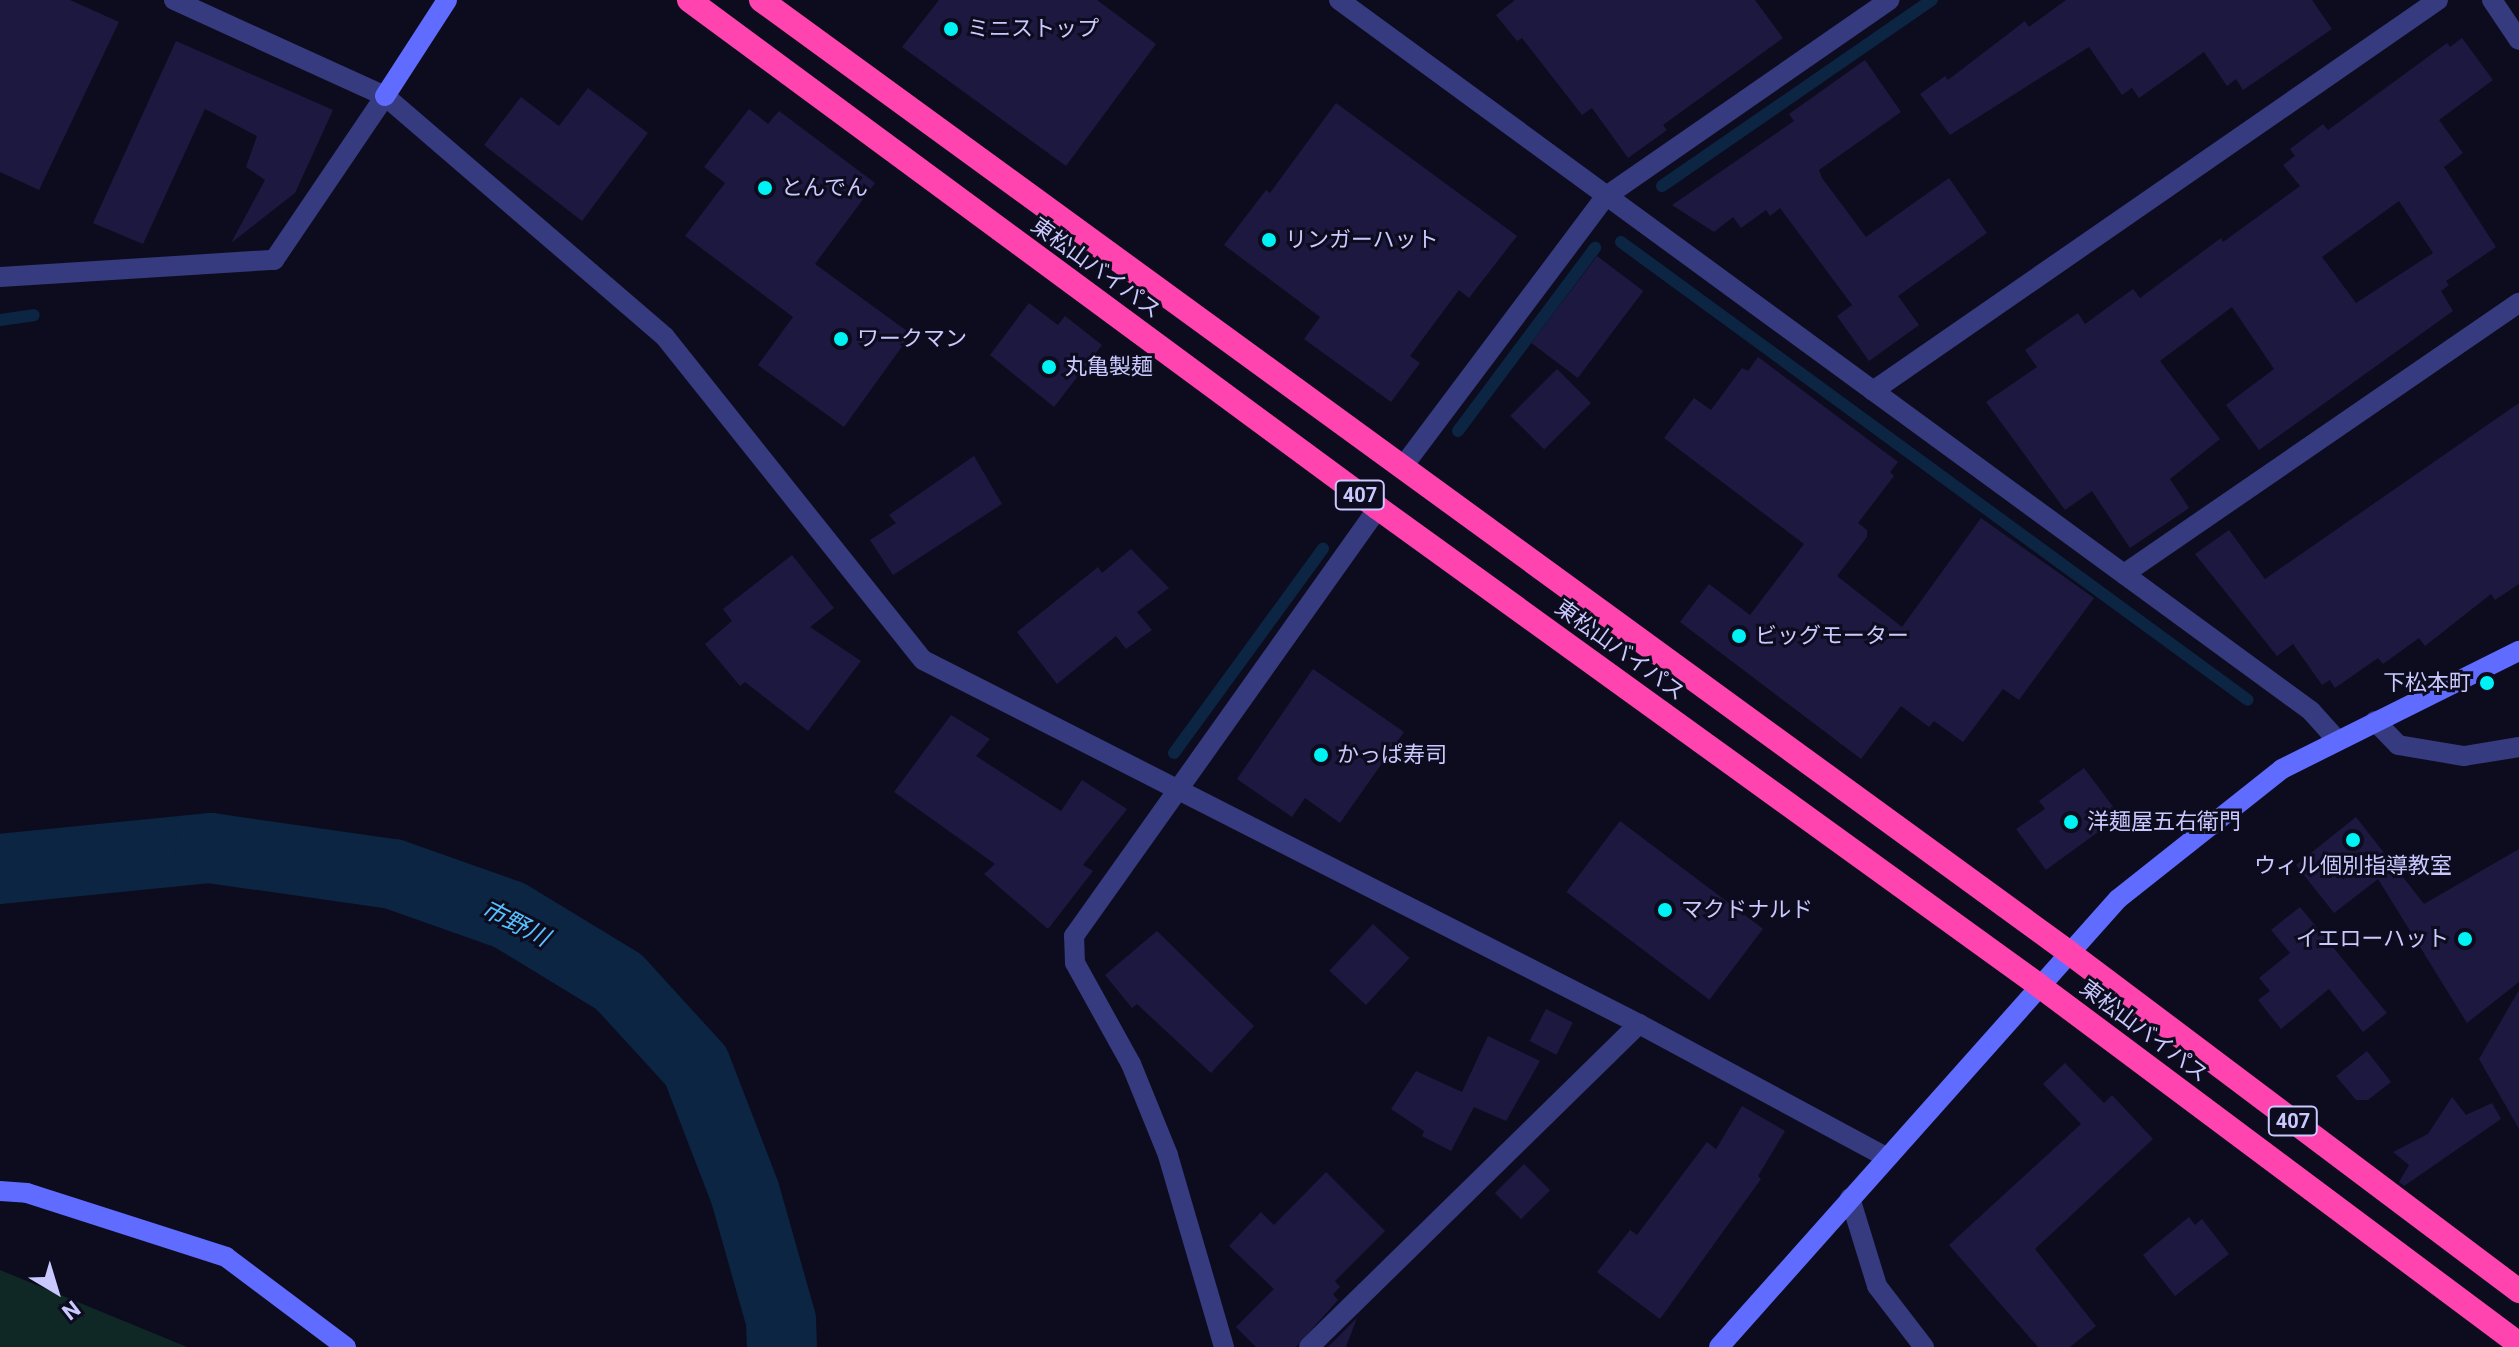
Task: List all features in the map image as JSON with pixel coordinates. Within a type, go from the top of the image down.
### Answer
[{"type":"highway","name":"東松山バイパス","points":[[689,0],[1378,508],[2037,984],[2519,1344]]},
{"type":"highway","name":"東松山バイパス","points":[[761,0],[1404,465],[2067,951],[2519,1291]]},
{"type":"street","points":[[174,0],[385,96],[665,337],[923,660],[1175,792],[1639,1024],[1886,1157]]},
{"type":"street","points":[[0,277],[274,260],[447,0]]},
{"type":"street","points":[[1339,0],[2311,711],[2337,740]]},
{"type":"street","points":[[1404,465],[1605,197],[1890,0]]},
{"type":"street","points":[[1873,391],[2438,0]]},
{"type":"street","points":[[2492,0],[2519,40]]},
{"type":"street","points":[[2124,574],[2519,303]]},
{"type":"street","points":[[1224,1347],[1168,1155],[1131,1064],[1075,963],[1074,936],[1378,508]]},
{"type":"street","points":[[1719,1347],[2037,984],[2118,899],[2282,769],[2519,651]]},
{"type":"street","points":[[2375,721],[2398,745],[2464,756],[2519,747]]},
{"type":"street","points":[[1309,1347],[1639,1024]]},
{"type":"street","points":[[0,1191],[27,1193],[226,1257],[346,1347]]},
{"type":"street","points":[[1850,1198],[1877,1286],[1924,1347]]},
{"type":"green space","points":[[0,1270],[187,1347],[0,1347]]},
{"type":"building","points":[[0,0],[70,0],[119,22],[39,190],[0,172]]},
{"type":"building","points":[[939,0],[1097,0],[1156,44],[1066,166],[902,47]]},
{"type":"building","points":[[1515,0],[1755,0],[1783,38],[1663,125],[1667,130],[1628,158],[1592,108],[1582,115],[1522,38],[1517,41],[1496,15]]},
{"type":"building","points":[[2066,0],[2312,0],[2332,29],[2243,90],[2236,79],[2227,86],[2204,52],[2139,98],[2132,88],[2122,95],[2089,47],[1950,135],[1920,94],[1945,76],[1948,80],[2025,21],[2029,27]]},
{"type":"building","points":[[2462,38],[2493,80],[2439,120],[2463,153],[2444,167],[2496,247],[2446,281],[2449,285],[2441,291],[2453,311],[2259,450],[2226,405],[2274,369],[2232,307],[2160,361],[2220,439],[2170,479],[2189,508],[2130,548],[2092,491],[2065,510],[1986,402],[2037,367],[2025,350],[2078,313],[2085,324],[2133,289],[2140,298],[2221,238],[2223,242],[2300,186],[2283,165],[2295,156],[2290,149],[2323,124],[2328,130],[2447,43],[2450,47]],"holes":[[[2399,201],[2433,253],[2356,303],[2322,257]]]},
{"type":"building","points":[[176,41],[333,110],[295,193],[231,243],[265,180],[246,167],[257,136],[205,109],[143,244],[93,223]]},
{"type":"building","points":[[1865,60],[1901,112],[1819,170],[1822,178],[1866,237],[1949,178],[1987,233],[1898,296],[1919,325],[1869,361],[1837,316],[1852,305],[1780,208],[1770,216],[1766,210],[1741,228],[1733,217],[1714,232],[1672,205],[1794,121],[1789,114]]},
{"type":"building","points":[[588,88],[648,133],[582,221],[484,145],[521,97],[559,126]]},
{"type":"building","points":[[1336,103],[1517,236],[1469,298],[1459,290],[1410,356],[1420,363],[1391,402],[1304,339],[1320,317],[1224,245],[1266,190],[1270,193]]},
{"type":"building","points":[[749,109],[768,124],[779,111],[875,183],[815,264],[911,334],[844,427],[758,365],[793,317],[685,236],[725,183],[704,167]]},
{"type":"building","points":[[1597,256],[1643,291],[1578,378],[1531,343]]},
{"type":"building","points":[[1029,303],[1058,325],[1065,316],[1102,345],[1054,407],[990,355]]},
{"type":"building","points":[[1758,357],[1898,462],[1890,472],[1894,476],[1858,523],[1867,530],[1867,537],[1837,576],[1902,627],[1981,518],[2094,598],[2019,700],[2003,689],[1963,742],[1934,721],[1929,727],[1901,706],[1861,759],[1680,622],[1709,584],[1750,615],[1804,544],[1664,438],[1694,398],[1711,410],[1742,368],[1748,371]]},
{"type":"building","points":[[1557,369],[1591,403],[1544,450],[1510,416]]},
{"type":"building","points":[[2519,403],[2519,584],[2495,600],[2491,594],[2425,646],[2419,638],[2383,664],[2378,658],[2335,688],[2330,680],[2322,685],[2293,644],[2277,656],[2195,554],[2229,530],[2265,579]]},
{"type":"building","points":[[974,456],[1002,504],[893,575],[870,540],[896,523],[889,515]]},
{"type":"building","points":[[1131,549],[1169,588],[1137,612],[1152,630],[1126,649],[1116,636],[1057,684],[1017,632],[1098,567],[1102,573]]},
{"type":"building","points":[[792,555],[834,608],[810,627],[861,661],[808,731],[745,682],[740,686],[705,644],[732,621],[723,609]]},
{"type":"building","name":"かっぱ寿司","points":[[1313,669],[1404,732],[1340,823],[1305,798],[1292,817],[1237,779]]},
{"type":"building","points":[[951,715],[990,739],[976,756],[1061,811],[1082,780],[1127,809],[1083,865],[1093,871],[1048,929],[984,874],[995,864],[894,792]]},
{"type":"building","points":[[2084,768],[2120,816],[2046,870],[2016,829],[2045,809],[2039,801]]},
{"type":"building","name":"イエローハット","points":[[2356,817],[2424,904],[2519,849],[2519,982],[2467,1023],[2378,879],[2334,913],[2296,865]]},
{"type":"building","name":"マクドナルド","points":[[1620,821],[1763,929],[1709,1000],[1566,892]]},
{"type":"building","points":[[2300,907],[2387,1013],[2363,1032],[2329,989],[2281,1029],[2258,1000],[2270,991],[2259,978],[2290,953],[2271,930]]},
{"type":"building","points":[[1373,924],[1410,958],[1366,1005],[1329,971]]},
{"type":"building","points":[[1157,931],[1254,1026],[1211,1073],[1137,1004],[1132,1008],[1105,975]]},
{"type":"building","points":[[2519,990],[2519,1129],[2479,1059]]},
{"type":"building","points":[[1546,1009],[1573,1023],[1556,1055],[1530,1041]]},
{"type":"building","points":[[1488,1036],[1540,1061],[1506,1121],[1474,1107],[1451,1151],[1422,1136],[1424,1131],[1391,1109],[1416,1071],[1462,1092]]},
{"type":"building","points":[[2367,1051],[2391,1082],[2368,1100],[2356,1100],[2336,1076]]},
{"type":"building","points":[[2065,1063],[2104,1103],[2112,1095],[2153,1139],[2035,1249],[2096,1326],[2070,1347],[2038,1347],[1949,1245],[2081,1124],[2043,1084]]},
{"type":"building","points":[[2452,1097],[2466,1115],[2492,1103],[2501,1119],[2404,1186],[2399,1182],[2409,1165],[2393,1152],[2428,1134]]},
{"type":"building","points":[[1742,1106],[1785,1131],[1758,1176],[1761,1179],[1660,1319],[1597,1272],[1630,1230],[1637,1235],[1707,1142],[1716,1149]]},
{"type":"building","points":[[1524,1164],[1550,1190],[1521,1219],[1495,1193]]},
{"type":"building","points":[[1326,1172],[1385,1231],[1335,1281],[1340,1287],[1333,1294],[1338,1300],[1296,1347],[1256,1347],[1236,1327],[1274,1289],[1229,1246],[1261,1212],[1274,1225]]},
{"type":"building","points":[[2189,1217],[2195,1225],[2202,1219],[2229,1254],[2175,1296],[2143,1255]]},
{"type":"building","points":[[1357,1318],[1346,1347],[1328,1347]]},
{"type":"waterway","points":[[1662,186],[1932,0]]},
{"type":"waterway","points":[[1621,242],[2248,700]]},
{"type":"waterway","points":[[1458,431],[1595,248]]},
{"type":"waterway","points":[[0,320],[34,315]]},
{"type":"waterway","points":[[1174,753],[1323,549]]},
{"type":"waterway","name":"市野川","points":[[0,869],[210,848],[393,874],[509,915],[619,982],[696,1066],[745,1193],[781,1320],[782,1347]]},
{"type":"place","name":"ミニストップ","points":[[951,29]]},
{"type":"place","name":"とんでん","points":[[765,188]]},
{"type":"place","name":"リンガーハット","points":[[1269,240]]},
{"type":"place","name":"ワークマン","points":[[841,339]]},
{"type":"place","name":"丸亀製麺","points":[[1049,367]]},
{"type":"place","name":"ビッグモーター","points":[[1739,636]]},
{"type":"place","name":"下松本町","points":[[2487,683]]},
{"type":"place","name":"かっぱ寿司","points":[[1321,755]]},
{"type":"place","name":"洋麺屋五右衛門","points":[[2071,822]]},
{"type":"place","name":"ウィル個別指導教室","points":[[2353,840]]},
{"type":"place","name":"マクドナルド","points":[[1665,910]]},
{"type":"place","name":"イエローハット","points":[[2465,939]]}]
